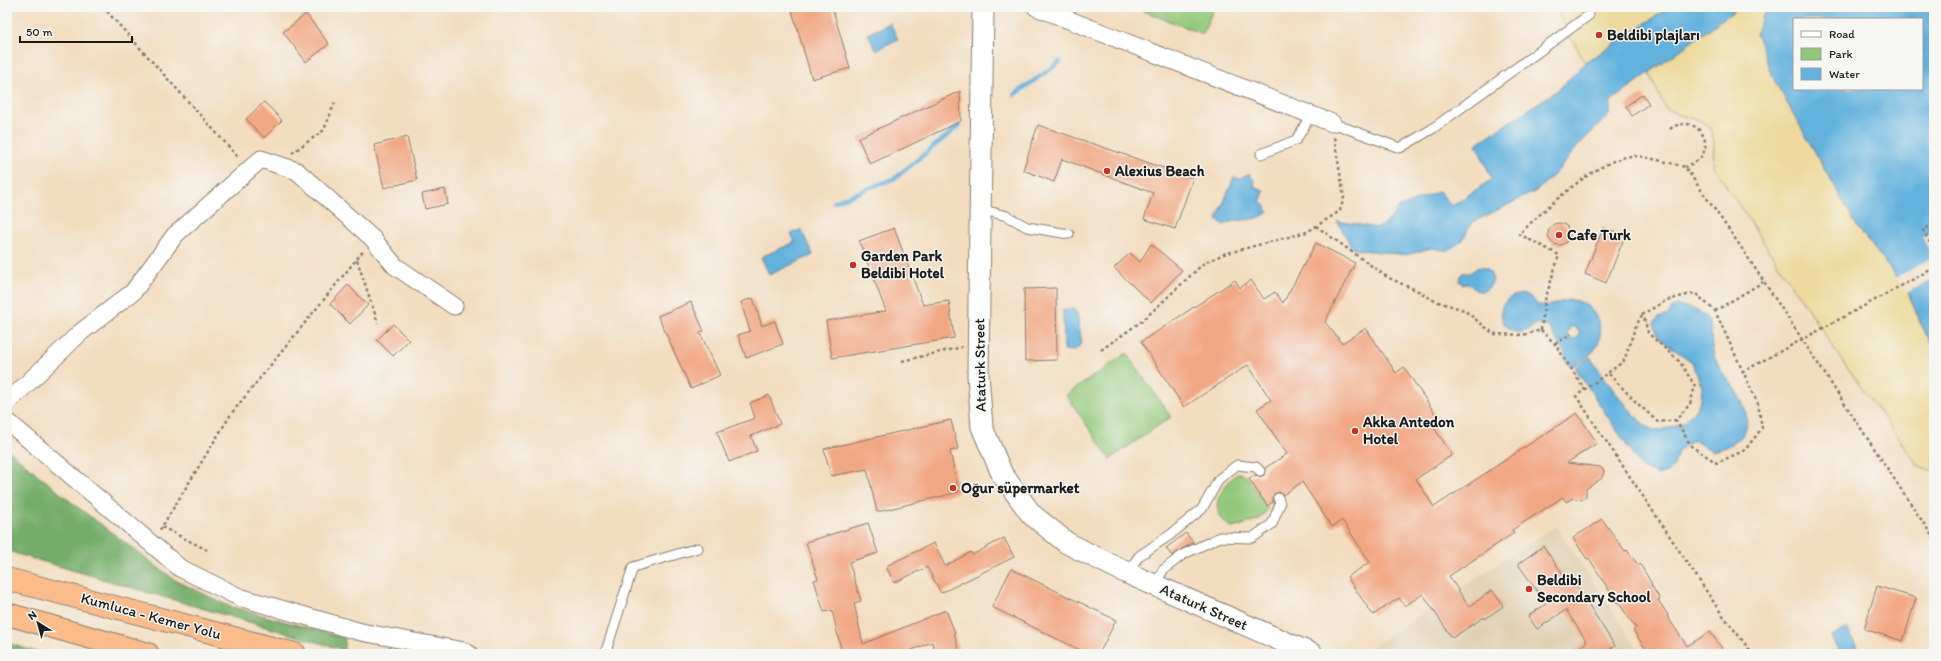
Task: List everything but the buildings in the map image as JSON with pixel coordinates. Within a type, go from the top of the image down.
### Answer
[{"type":"highway","name":"Kumluca - Kemer Yolu","points":[[7,579],[295,654]]},
{"type":"highway","points":[[7,614],[148,654]]},
{"type":"street","name":"Ataturk Street","points":[[983,7],[978,375],[982,426],[1002,474],[1031,514],[1066,543],[1127,573],[1312,654]]},
{"type":"street","points":[[1036,7],[1057,10],[1332,123]]},
{"type":"street","points":[[7,403],[80,332],[133,292],[175,235],[261,159],[297,171],[373,239],[395,266],[454,306]]},
{"type":"street","points":[[7,421],[180,568],[239,597],[361,632],[464,651],[469,654]]},
{"type":"lane","points":[[1332,123],[1400,148],[1432,129],[1589,15]]},
{"type":"lane","points":[[1261,154],[1296,140],[1311,115]]},
{"type":"lane","points":[[980,209],[1007,216],[1027,227],[1069,234]]},
{"type":"lane","points":[[1127,573],[1139,556],[1170,535],[1202,509],[1219,479],[1237,465],[1256,467],[1260,471]]},
{"type":"lane","points":[[1156,586],[1163,570],[1184,554],[1220,537],[1252,538],[1272,524],[1280,504],[1278,498]]},
{"type":"lane","points":[[605,654],[633,567],[698,548]]},
{"type":"path","points":[[103,7],[249,170]]},
{"type":"path","points":[[277,164],[324,130],[335,102]]},
{"type":"path","points":[[1101,350],[1142,320],[1204,263],[1224,254],[1307,232],[1340,211],[1344,197],[1332,123]]},
{"type":"path","points":[[1541,330],[1545,300],[1559,255],[1519,234],[1555,201],[1605,165],[1632,156],[1685,167],[1700,159],[1706,145],[1702,133],[1694,125],[1686,123],[1670,129]]},
{"type":"path","points":[[1685,167],[1764,282],[1800,339],[1934,539]]},
{"type":"path","points":[[1934,224],[1923,230],[1934,250]]},
{"type":"path","points":[[1316,226],[1387,277],[1420,292],[1435,301],[1464,310],[1494,334],[1523,336],[1541,330]]},
{"type":"path","points":[[151,544],[231,414],[373,239]]},
{"type":"path","points":[[357,259],[378,323]]},
{"type":"path","points":[[1742,372],[1800,339],[1934,268]]},
{"type":"path","points":[[1715,311],[1764,282]]},
{"type":"path","points":[[1676,420],[1691,446],[1717,462],[1745,450],[1762,428],[1758,404],[1715,311],[1695,293],[1667,300],[1643,314],[1634,328],[1624,361],[1609,374],[1576,396],[1720,613],[1752,654]]},
{"type":"path","points":[[1609,374],[1658,422],[1676,420],[1690,404],[1695,386],[1680,362],[1648,333],[1643,314]]},
{"type":"path","points":[[1541,330],[1555,344],[1585,390]]},
{"type":"path","points":[[1555,344],[1571,334]]},
{"type":"path","points":[[902,361],[978,343]]},
{"type":"path","points":[[162,527],[207,550]]},
{"type":"shaded area","name":"Beldibi Secondary School","points":[[1556,526],[1641,654],[1370,654],[1365,651]]},
{"type":"green space","points":[[1145,7],[1214,7],[1203,34],[1143,11]]},
{"type":"green space","points":[[1127,353],[1171,417],[1110,459],[1066,395]]},
{"type":"green space","points":[[7,449],[71,502],[175,580],[229,606],[345,638],[344,650],[7,551]]},
{"type":"green space","points":[[1238,473],[1246,475],[1268,509],[1260,519],[1233,528],[1224,522],[1219,515],[1217,508],[1218,500],[1225,486]]},
{"type":"green space","points":[[7,643],[44,654],[7,654]]},
{"type":"sand","name":"Beldibi plajları","points":[[1555,7],[1670,7],[1585,63]]},
{"type":"sand","points":[[1739,7],[1773,7],[1763,15],[1772,76],[1858,228],[1908,292],[1922,326],[1934,349],[1934,472],[1919,466],[1844,364],[1713,166],[1714,144],[1711,128],[1699,120],[1678,115],[1665,108],[1649,73]]},
{"type":"water","points":[[1670,7],[1739,7],[1611,101],[1609,115],[1578,146],[1557,172],[1536,191],[1471,223],[1463,240],[1447,251],[1432,248],[1406,255],[1353,249],[1337,221],[1377,228],[1388,222],[1398,208],[1439,191],[1452,206],[1492,179],[1476,144],[1558,90],[1585,63]]},
{"type":"water","points":[[1773,7],[1934,7],[1934,349],[1922,326],[1908,292],[1858,228],[1772,76],[1756,33],[1763,15]]},
{"type":"water","points":[[890,23],[898,39],[876,50],[868,34]]},
{"type":"water","points":[[1249,174],[1255,181],[1254,187],[1264,191],[1260,202],[1266,206],[1268,212],[1257,218],[1234,221],[1223,226],[1217,219],[1234,177],[1240,179]]},
{"type":"water","points":[[801,229],[813,255],[769,275],[761,257],[795,242],[791,234]]},
{"type":"water","points":[[1478,267],[1488,269],[1493,279],[1490,287],[1482,291],[1476,290],[1468,284],[1463,284],[1459,281],[1462,273],[1470,273]]},
{"type":"water","points":[[1524,294],[1531,297],[1538,305],[1549,305],[1571,300],[1579,301],[1591,310],[1599,323],[1600,339],[1597,346],[1590,355],[1574,366],[1568,364],[1564,358],[1566,355],[1549,327],[1536,324],[1526,331],[1516,332],[1508,328],[1503,321],[1501,312],[1503,304],[1511,297]],"holes":[[[1571,327],[1575,327],[1579,331],[1579,335],[1576,339],[1570,339],[1567,335],[1568,330]]]},
{"type":"water","points":[[1678,305],[1693,309],[1703,314],[1708,320],[1713,352],[1717,363],[1734,387],[1742,402],[1746,412],[1747,421],[1746,429],[1742,436],[1735,442],[1725,447],[1713,451],[1693,440],[1678,451],[1674,466],[1669,471],[1658,475],[1642,468],[1575,368],[1590,357],[1614,391],[1641,422],[1651,429],[1662,430],[1684,422],[1696,409],[1701,399],[1702,387],[1692,362],[1658,336],[1654,323],[1658,318],[1667,316],[1673,307]]},
{"type":"water","points":[[1073,308],[1077,314],[1082,344],[1073,351],[1064,350],[1063,310]]},
{"type":"water","points":[[1847,628],[1857,647],[1844,654],[1840,654],[1831,636]]},
{"type":"pier","points":[[1934,230],[1934,278],[1907,293],[1895,278],[1933,257],[1922,237]]},
{"type":"waterway","points":[[1014,95],[1060,62]]},
{"type":"waterway","points":[[834,202],[895,178],[959,126]]},
{"type":"place","name":"Beldibi plajları","points":[[1599,35]]},
{"type":"place","name":"Alexius Beach","points":[[1107,171]]},
{"type":"place","name":"Cafe Turk","points":[[1559,235]]},
{"type":"place","name":"Garden Park Beldibi Hotel","points":[[853,265]]},
{"type":"place","name":"Akka Antedon Hotel","points":[[1355,431]]},
{"type":"place","name":"Oğur süpermarket","points":[[953,488]]},
{"type":"place","name":"Beldibi Secondary School","points":[[1529,589]]}]
